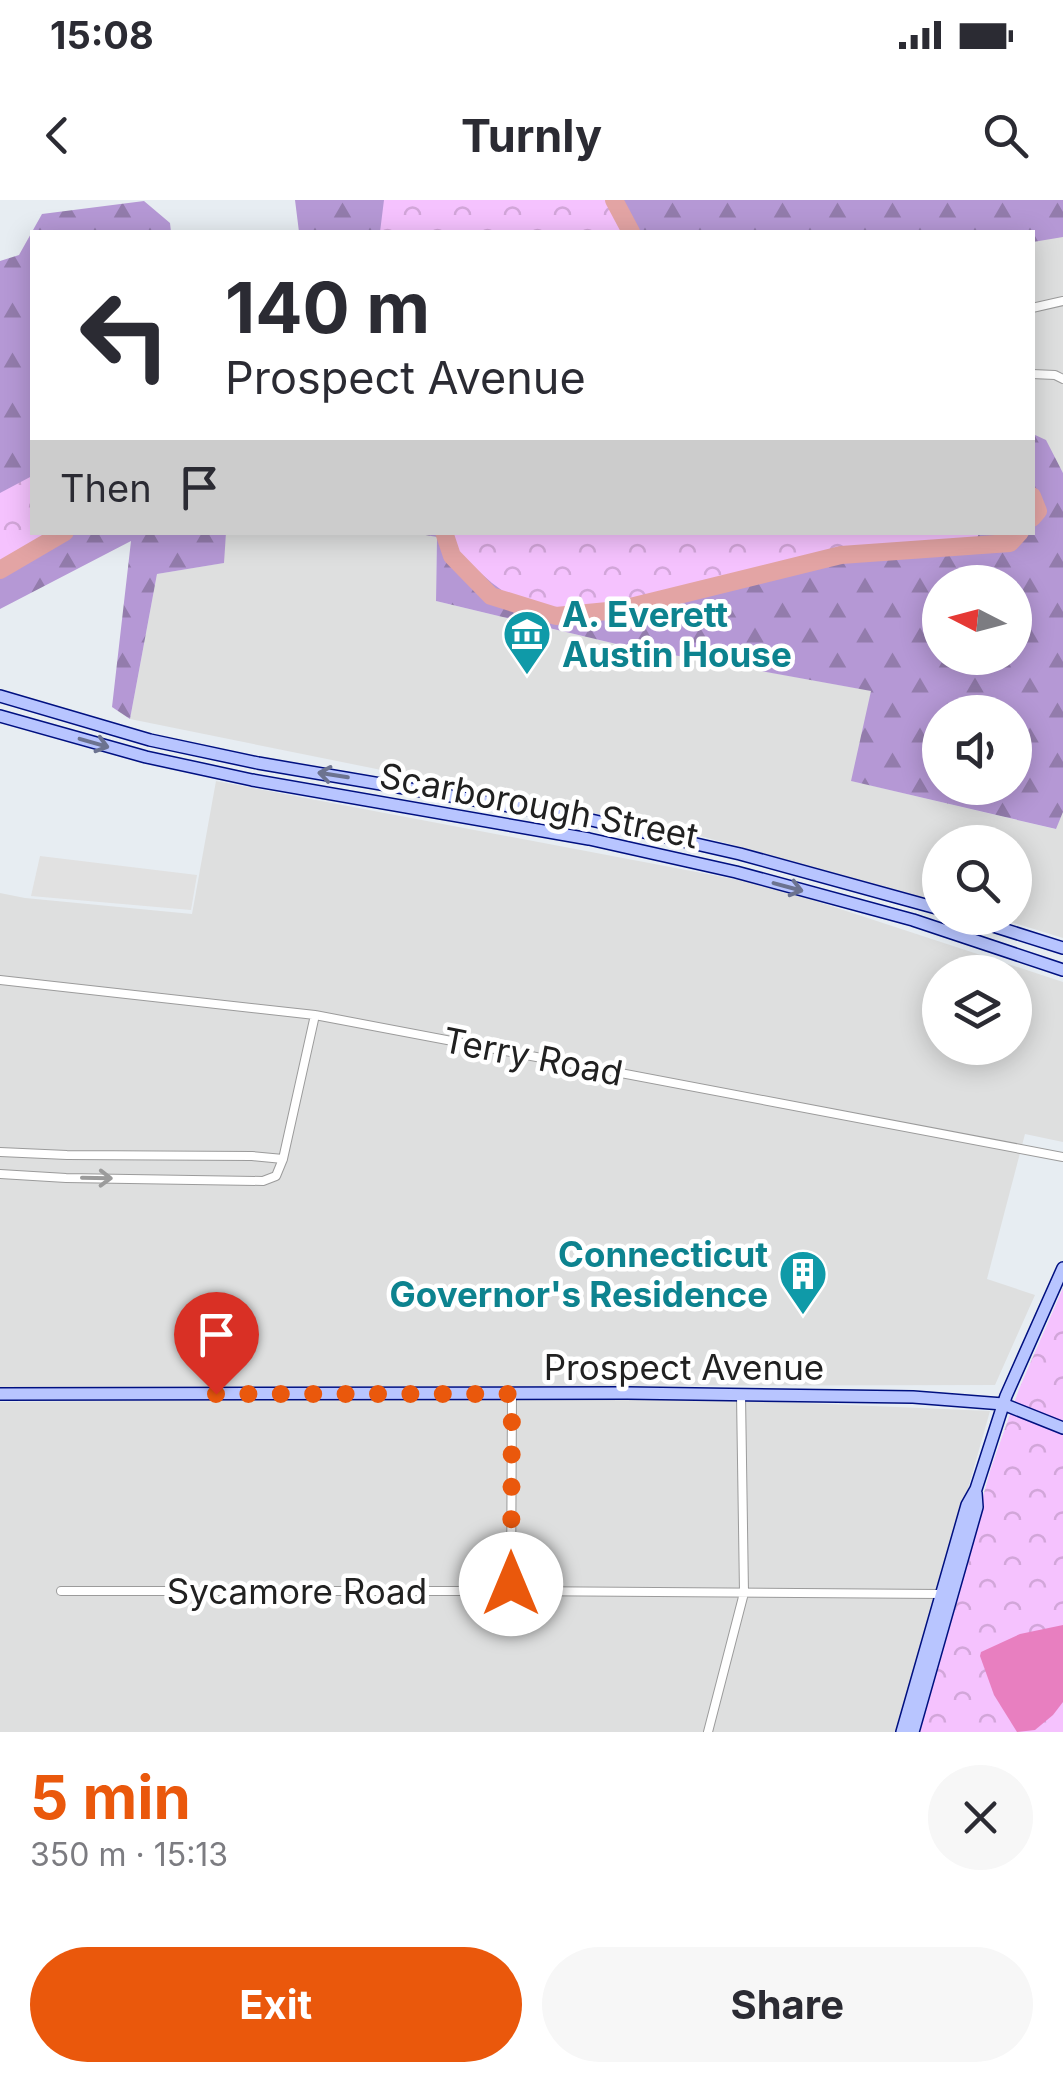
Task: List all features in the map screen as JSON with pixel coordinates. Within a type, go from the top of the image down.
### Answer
[{"type":"main road","name":"Scarborough Street","points":[[0,696],[150,740],[258,763],[591,820],[740,854],[922,903]]},
{"type":"main road","name":"Scarborough Street","points":[[0,716],[146,757],[252,780],[589,839],[736,872],[913,920],[1023,955]]},
{"type":"main road","points":[[146,757],[150,740]]},
{"type":"main road","points":[[252,780],[258,763]]},
{"type":"main road","points":[[422,809],[426,790]]},
{"type":"main road","points":[[589,839],[591,820]]},
{"type":"main road","points":[[736,872],[740,854]]},
{"type":"main road","points":[[913,920],[919,902]]},
{"type":"main road","points":[[1025,935],[1063,948]]},
{"type":"main road","points":[[1032,958],[1038,939]]},
{"type":"main road","name":"Scarborough Street","points":[[1032,958],[1063,970]]},
{"type":"main road","points":[[912,1732],[967,1505],[976,1489],[1003,1404],[1063,1268]]},
{"type":"main road","name":"Prospect Avenue","points":[[0,1394],[916,1397],[1003,1404],[1063,1428]]},
{"type":"main road","points":[[902,1732],[947,1594]]},
{"type":"street","points":[[1035,307],[1063,301]]},
{"type":"street","points":[[1035,374],[1063,379]]},
{"type":"street","name":"Terry Road","points":[[0,980],[315,1015],[1063,1156]]},
{"type":"street","points":[[0,1174],[262,1181],[276,1176],[315,1015]]},
{"type":"street","points":[[0,1152],[282,1159]]},
{"type":"street","points":[[511,1591],[512,1394]]},
{"type":"street","points":[[708,1732],[744,1593],[741,1394]]},
{"type":"street","name":"Sycamore Road","points":[[61,1592],[947,1594]]},
{"type":"shaded area","points":[[1063,237],[1063,473],[1046,441],[1035,435],[1035,242]]},
{"type":"shaded area","points":[[226,535],[428,535],[437,537],[436,601],[629,647],[872,691],[852,781],[922,798],[922,805],[954,805],[1055,829],[1063,813],[1063,938],[1032,928],[1032,825],[922,825],[922,897],[682,831],[130,719],[157,574],[223,563]]},
{"type":"shaded area","points":[[216,781],[770,886],[981,955],[922,955],[922,1065],[1032,1065],[1032,972],[1063,982],[1063,1142],[1025,1134],[987,1279],[1035,1295],[995,1385],[0,1387],[0,893],[192,914]]},
{"type":"shaded area","points":[[40,856],[197,875],[191,910],[31,896]]},
{"type":"shaded area","points":[[663,1397],[990,1411],[899,1732],[0,1732],[0,1402]]},
{"type":"shaded area","points":[[1063,1625],[1063,1702],[1035,1730],[1017,1732],[994,1695],[981,1652],[1020,1634]]},
{"type":"green space","points":[[295,200],[1063,200],[1063,237],[1035,242],[1035,230],[299,230]]},
{"type":"green space","points":[[384,200],[608,200],[628,230],[380,230]]},
{"type":"green space","points":[[144,201],[170,223],[171,230],[33,230],[42,214]]},
{"type":"green space","points":[[30,235],[30,535],[226,535],[224,563],[157,574],[130,719],[112,707],[131,541],[0,609],[0,261],[19,255]]},
{"type":"green space","points":[[1035,435],[1046,440],[1063,473],[1063,812],[1056,829],[954,805],[1032,805],[1032,695],[922,695],[922,798],[851,781],[871,691],[629,647],[436,601],[437,537],[426,535],[1035,535]]},
{"type":"green space","points":[[30,477],[30,535],[68,535],[0,570],[0,493]]},
{"type":"green space","points":[[442,535],[978,535],[972,552],[866,556],[584,619],[526,608],[445,542]]},
{"type":"green space","points":[[1063,1288],[1063,1732],[920,1732],[991,1468],[1019,1389]]},
{"type":"waterway","points":[[614,200],[630,230]]},
{"type":"waterway","points":[[1035,504],[1035,514]]},
{"type":"waterway","points":[[0,570],[60,535]]},
{"type":"waterway","points":[[445,535],[452,556],[491,596],[556,616],[618,610],[841,555],[1010,543],[1017,535]]},
{"type":"place","name":"A. Everett Austin House","points":[[527,676]]},
{"type":"place","name":"Connecticut Governor's Residence","points":[[803,1316]]},
{"type":"route","points":[[216,1394],[512,1394],[511,1584]]}]
